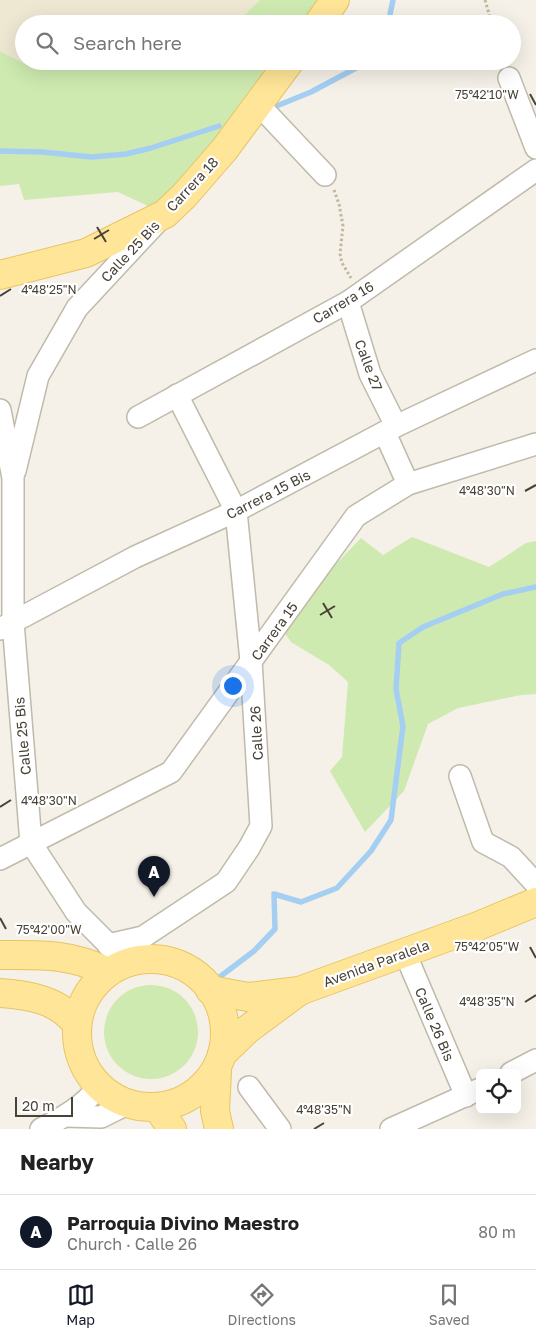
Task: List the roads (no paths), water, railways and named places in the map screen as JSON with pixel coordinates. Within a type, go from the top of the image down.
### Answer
[{"type":"main road","points":[[325,15],[336,0]]},
{"type":"main road","name":"Carrera 18","points":[[0,275],[86,253],[165,214],[184,196],[224,150],[283,70]]},
{"type":"main road","name":"Avenida Paralela","points":[[210,990],[248,997],[299,991],[405,953],[536,902]]},
{"type":"main road","points":[[0,955],[67,957],[88,962],[113,959],[163,959],[175,962],[192,971],[210,990],[222,1022],[215,1111],[219,1129]]},
{"type":"main road","points":[[113,959],[86,995],[80,1009],[77,1025],[83,1056],[90,1071],[100,1085],[125,1105],[165,1118],[176,1104],[193,1095],[207,1084],[219,1062]]},
{"type":"main road","name":"Avenida Paralela","points":[[219,1062],[248,1029],[299,991]]},
{"type":"main road","points":[[0,993],[38,998],[57,1006],[71,1016],[77,1025]]},
{"type":"street","points":[[509,78],[536,148]]},
{"type":"street","points":[[258,104],[325,174]]},
{"type":"street","name":"Carrera 16","points":[[138,417],[355,297],[536,170]]},
{"type":"street","name":"Calle 25 Bis","points":[[6,481],[38,376],[77,308],[165,214]]},
{"type":"street","name":"Calle 27","points":[[355,297],[370,374],[391,430],[408,484]]},
{"type":"street","name":"Carrera 15 Bis","points":[[6,625],[135,557],[236,511],[391,430],[536,360]]},
{"type":"street","name":"Calle 26","points":[[113,959],[226,882],[261,826],[251,662],[236,511],[177,395]]},
{"type":"street","name":"Calle 25 Bis","points":[[0,410],[6,481],[6,625],[31,843],[76,912],[113,959]]},
{"type":"street","name":"Carrera 15","points":[[0,859],[171,772],[356,516],[408,484],[536,444]]},
{"type":"street","points":[[460,776],[483,842],[511,857],[536,884]]},
{"type":"street","name":"Calle 26 Bis","points":[[405,953],[473,1092]]},
{"type":"street","points":[[519,1069],[536,1060]]},
{"type":"street","points":[[41,1129],[67,1116],[90,1097],[100,1085]]},
{"type":"street","points":[[249,1087],[280,1129]]},
{"type":"street","points":[[391,1129],[473,1092]]},
{"type":"street","points":[[67,1116],[103,1123],[125,1105]]},
{"type":"waterway","points":[[390,15],[393,0]]},
{"type":"waterway","points":[[274,107],[311,92],[352,70]]},
{"type":"waterway","points":[[0,151],[42,152],[92,157],[126,154],[219,126]]},
{"type":"waterway","points":[[213,982],[254,951],[275,929],[274,894],[301,902],[337,888],[371,851],[391,820],[403,726],[396,689],[399,643],[423,627],[503,594],[536,587]]},
{"type":"place","name":"Parroquia Divino Maestro","points":[[154,897]]}]
